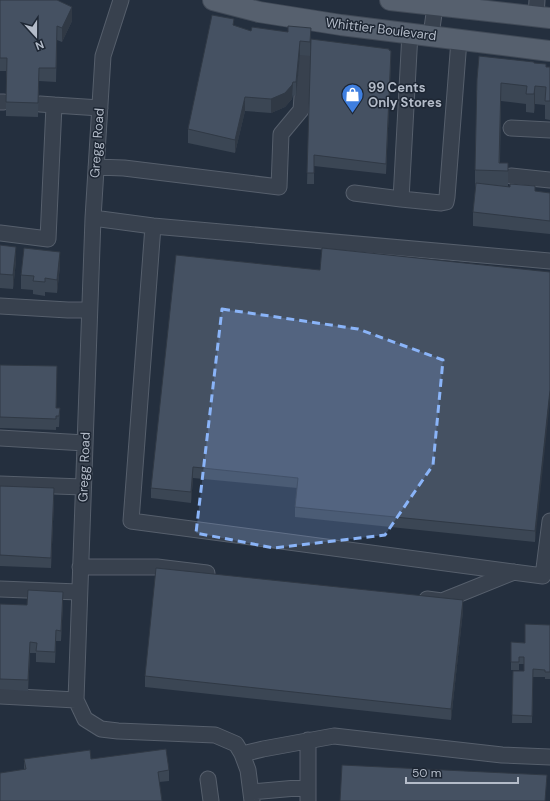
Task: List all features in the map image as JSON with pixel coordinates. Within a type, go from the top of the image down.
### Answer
[{"type":"main road","name":"Whittier Boulevard","points":[[213,0],[307,27],[410,33],[550,51]]},
{"type":"main road","points":[[390,0],[541,11]]},
{"type":"street","name":"Gregg Road","points":[[121,0],[103,56],[89,310],[76,700],[85,718],[101,729],[215,735],[236,744],[242,754],[248,770],[252,797]]},
{"type":"street","points":[[431,36],[435,3]]},
{"type":"street","points":[[401,199],[410,33]]},
{"type":"street","points":[[354,192],[401,199],[441,203],[446,202],[459,40]]},
{"type":"street","points":[[96,168],[124,168],[279,187],[281,134],[301,110],[305,56]]},
{"type":"street","points":[[0,233],[48,239],[47,104],[100,108]]},
{"type":"street","points":[[510,128],[550,130]]},
{"type":"street","points":[[511,176],[550,180]]},
{"type":"street","points":[[93,218],[153,226],[550,261]]},
{"type":"street","points":[[153,226],[131,521],[543,576],[550,521]]},
{"type":"street","points":[[0,306],[89,310]]},
{"type":"street","points":[[0,438],[85,443]]},
{"type":"street","points":[[0,484],[83,487]]},
{"type":"street","points":[[80,567],[157,567],[218,574]]},
{"type":"street","points":[[411,597],[442,601],[515,572]]},
{"type":"street","points":[[0,590],[79,592]]},
{"type":"street","points":[[0,696],[76,700]]},
{"type":"street","points":[[242,754],[263,748],[334,736],[502,755],[550,757]]},
{"type":"street","points":[[252,797],[308,794],[308,740]]},
{"type":"street","points":[[208,779],[211,801]]},
{"type":"highlighted area","points":[[222,309],[358,329],[443,360],[433,465],[385,535],[274,548],[196,533]]},
{"type":"building","points":[[0,0],[57,0],[72,7],[62,28],[57,26],[56,68],[39,68],[38,103],[6,102],[7,58],[0,58]]},
{"type":"building","points":[[212,15],[234,19],[233,25],[251,31],[252,27],[288,32],[288,26],[311,28],[310,42],[300,41],[296,82],[293,82],[285,93],[271,99],[245,97],[235,140],[188,129]]},
{"type":"building","points":[[311,39],[389,49],[391,51],[386,164],[314,155],[314,173],[307,173]]},
{"type":"building","points":[[479,56],[534,62],[546,64],[546,67],[550,67],[550,101],[545,101],[546,87],[535,86],[534,94],[526,94],[527,86],[501,83],[499,163],[508,163],[508,171],[475,170]]},
{"type":"building","points":[[476,183],[510,187],[510,184],[535,186],[535,191],[550,193],[550,221],[473,212]]},
{"type":"building","points":[[0,245],[16,247],[13,275],[0,274]]},
{"type":"building","points":[[24,248],[60,252],[57,280],[45,278],[45,282],[33,281],[34,276],[21,275]]},
{"type":"building","points":[[322,248],[550,272],[550,390],[535,531],[295,507],[298,478],[193,467],[191,492],[151,488],[176,255],[320,270]]},
{"type":"building","points":[[0,365],[57,366],[56,408],[60,408],[59,416],[56,416],[56,419],[0,417]]},
{"type":"building","points":[[0,486],[54,488],[51,558],[0,555]]},
{"type":"building","points":[[156,568],[463,600],[451,709],[145,676]]},
{"type":"building","points":[[28,590],[63,592],[61,631],[56,630],[55,652],[36,651],[37,643],[30,642],[28,680],[0,679],[0,604],[27,605]]},
{"type":"building","points":[[525,624],[550,625],[550,672],[533,669],[532,716],[512,715],[513,671],[524,671],[524,657],[519,657],[519,662],[511,662],[511,642],[525,643]]},
{"type":"building","points":[[166,749],[169,770],[158,772],[162,801],[0,801],[0,773],[26,769],[24,759],[90,750],[91,759]]},
{"type":"building","points":[[342,765],[547,775],[545,801],[340,801]]},
{"type":"place","name":"99 Cents Only Stores","points":[[352,114]]}]
